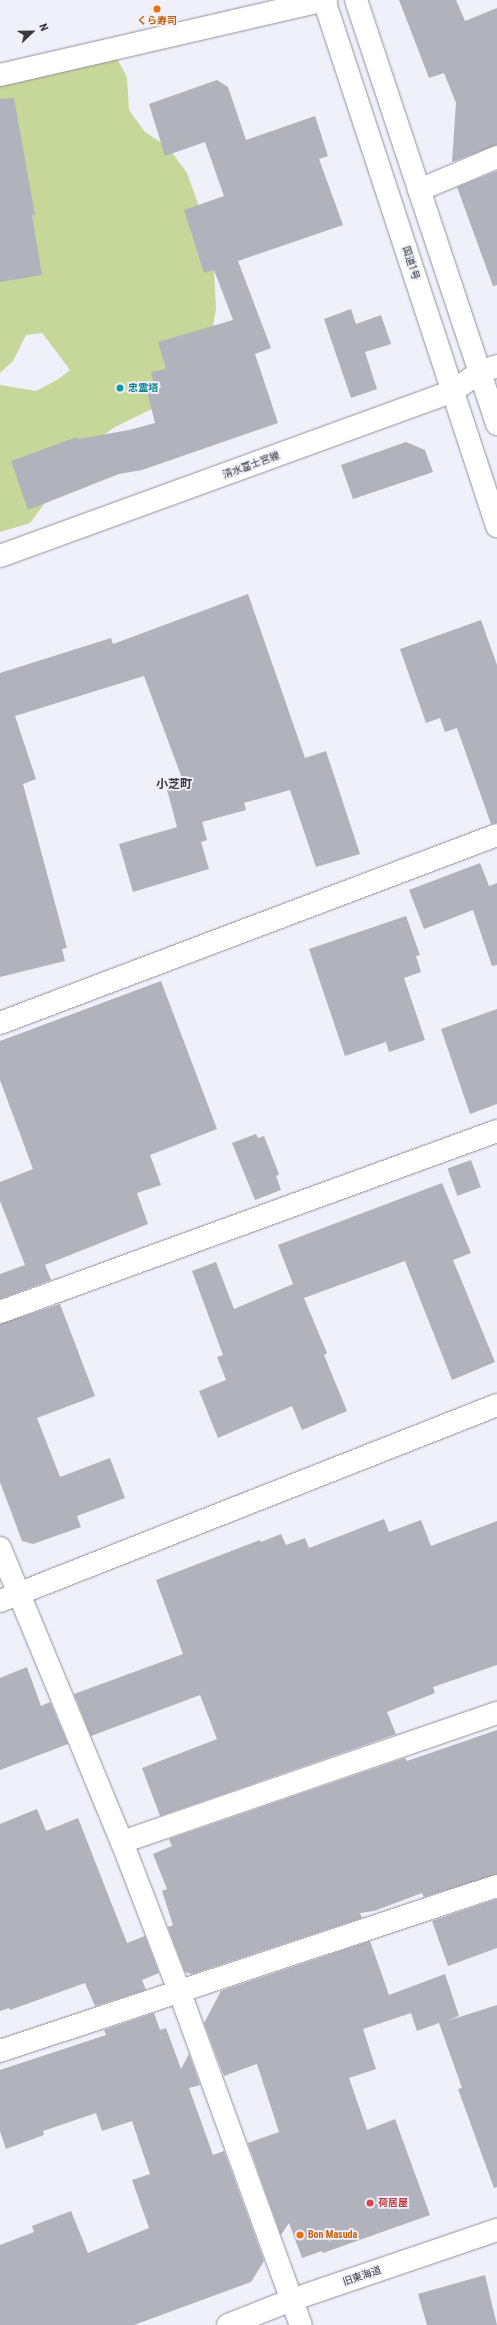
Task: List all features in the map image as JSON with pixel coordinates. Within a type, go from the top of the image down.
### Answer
[{"type":"main road","points":[[0,75],[325,0]]},
{"type":"main road","name":"国道1号","points":[[325,0],[497,526]]},
{"type":"main road","points":[[356,0],[419,190],[488,369],[497,424]]},
{"type":"main road","points":[[419,190],[497,157]]},
{"type":"main road","name":"清水富士宮線","points":[[0,556],[453,391],[488,369]]},
{"type":"main road","points":[[0,1023],[497,835]]},
{"type":"main road","points":[[0,1312],[497,1131]]},
{"type":"main road","points":[[9,1598],[497,1405]]},
{"type":"main road","points":[[0,1548],[9,1598],[122,1842],[180,1993],[301,2325]]},
{"type":"main road","points":[[122,1842],[497,1713]]},
{"type":"main road","points":[[0,2051],[180,1993],[497,1886]]},
{"type":"main road","name":"旧東海道","points":[[228,2325],[291,2300],[497,2230]]},
{"type":"green space","points":[[114,53],[127,77],[129,110],[145,132],[168,147],[187,173],[201,212],[214,270],[216,309],[213,326],[160,405],[115,427],[87,446],[30,523],[0,532],[0,385],[36,391],[57,380],[70,370],[42,333],[26,335],[13,361],[0,373],[0,73]]},
{"type":"building","points":[[399,0],[456,0],[465,21],[497,8],[497,145],[452,162],[456,103],[444,73],[429,78]]},
{"type":"building","points":[[217,80],[228,87],[246,140],[315,116],[328,156],[319,159],[343,225],[238,261],[271,348],[255,354],[278,423],[142,470],[119,474],[28,510],[11,461],[77,437],[78,439],[129,430],[155,423],[146,387],[154,385],[151,372],[166,369],[158,342],[233,320],[214,270],[204,273],[184,210],[224,196],[205,142],[165,156],[149,104]]},
{"type":"building","points":[[14,98],[35,215],[32,215],[42,275],[0,282],[0,99]]},
{"type":"building","points":[[497,171],[497,285],[493,286],[457,187]]},
{"type":"building","points":[[351,309],[356,324],[381,315],[391,344],[365,352],[377,389],[351,398],[324,319]]},
{"type":"building","points":[[406,442],[425,450],[433,472],[353,499],[341,465]]},
{"type":"building","points":[[248,594],[305,758],[326,751],[360,854],[316,867],[290,790],[244,803],[246,810],[202,822],[207,840],[201,842],[209,869],[133,892],[119,844],[177,827],[166,786],[183,781],[144,676],[15,716],[36,779],[23,784],[67,948],[62,949],[65,961],[0,977],[0,673],[111,638],[113,644]]},
{"type":"building","points":[[481,620],[497,665],[497,823],[491,824],[457,728],[445,732],[440,718],[426,723],[400,649]]},
{"type":"building","points":[[480,863],[489,886],[497,883],[497,965],[492,966],[473,910],[424,929],[409,890]]},
{"type":"building","points":[[406,916],[420,955],[416,956],[421,972],[404,978],[425,1040],[389,1052],[386,1042],[345,1056],[309,949]]},
{"type":"building","points":[[161,981],[217,1129],[150,1155],[161,1185],[137,1193],[148,1224],[45,1265],[51,1280],[0,1299],[0,1274],[25,1265],[0,1201],[0,1182],[33,1169],[0,1080],[0,1041]]},
{"type":"building","points":[[497,1009],[497,1104],[470,1114],[441,1029]]},
{"type":"building","points":[[256,1134],[258,1138],[264,1136],[279,1174],[276,1176],[281,1190],[255,1200],[232,1143]]},
{"type":"building","points":[[471,1160],[481,1187],[457,1196],[448,1169]]},
{"type":"building","points":[[442,1183],[471,1253],[453,1260],[495,1362],[452,1380],[405,1261],[304,1298],[327,1353],[324,1355],[347,1411],[302,1430],[292,1406],[218,1438],[199,1391],[226,1380],[217,1357],[223,1355],[192,1271],[216,1262],[234,1309],[293,1284],[278,1245]]},
{"type":"building","points":[[60,1304],[95,1396],[37,1418],[60,1477],[110,1458],[125,1498],[77,1516],[81,1527],[33,1544],[22,1541],[0,1482],[0,1324]]},
{"type":"building","points":[[384,1519],[389,1532],[421,1520],[431,1546],[497,1521],[497,1665],[433,1687],[435,1693],[387,1712],[396,1734],[160,1816],[142,1768],[217,1739],[200,1695],[91,1736],[74,1694],[183,1654],[156,1580],[260,1540],[261,1542],[281,1534],[286,1545],[305,1538],[309,1548]]},
{"type":"building","points":[[27,1667],[41,1706],[50,1702],[68,1744],[0,1770],[0,1678]]},
{"type":"building","points":[[497,1730],[497,1874],[424,1897],[422,1893],[374,1911],[360,1913],[362,1918],[192,1974],[185,1972],[168,1927],[173,1925],[162,1891],[167,1889],[153,1854],[172,1846],[169,1839],[405,1758],[407,1761]]},
{"type":"building","points":[[37,1809],[46,1831],[78,1818],[127,1943],[145,1936],[159,1973],[142,1980],[146,1990],[95,2006],[85,1983],[10,2010],[9,2008],[0,2011],[0,1824]]},
{"type":"building","points":[[497,1899],[497,1948],[448,1966],[432,1921]]},
{"type":"building","points":[[370,1941],[389,1995],[445,1974],[459,2016],[447,2021],[497,2005],[497,2187],[494,2188],[458,2089],[462,2088],[439,2023],[417,2031],[411,2013],[363,2029],[376,2069],[349,2078],[367,2130],[395,2119],[430,2215],[323,2253],[322,2251],[302,2258],[289,2223],[281,2235],[248,2143],[279,2132],[257,2064],[224,2076],[204,2023],[221,1991]]},
{"type":"building","points":[[154,2013],[160,2030],[166,2028],[181,2069],[189,2054],[200,2085],[189,2088],[213,2155],[224,2151],[264,2261],[251,2282],[134,2325],[0,2325],[0,2245],[34,2232],[32,2226],[71,2211],[88,2253],[149,2228],[132,2180],[150,2174],[132,2121],[102,2131],[96,2113],[43,2131],[44,2135],[6,2149],[0,2131],[0,2070],[106,2035],[104,2030]]},
{"type":"building","points":[[485,2275],[497,2325],[427,2325],[418,2294]]},
{"type":"place","name":"くら寿司","points":[[157,9]]},
{"type":"place","name":"忠霊塔","points":[[120,388]]},
{"type":"place","name":"荷居屋","points":[[370,2203]]},
{"type":"place","name":"Bon Masuda","points":[[300,2235]]},
{"type":"district","name":"小芝町","points":[[174,785]]}]
